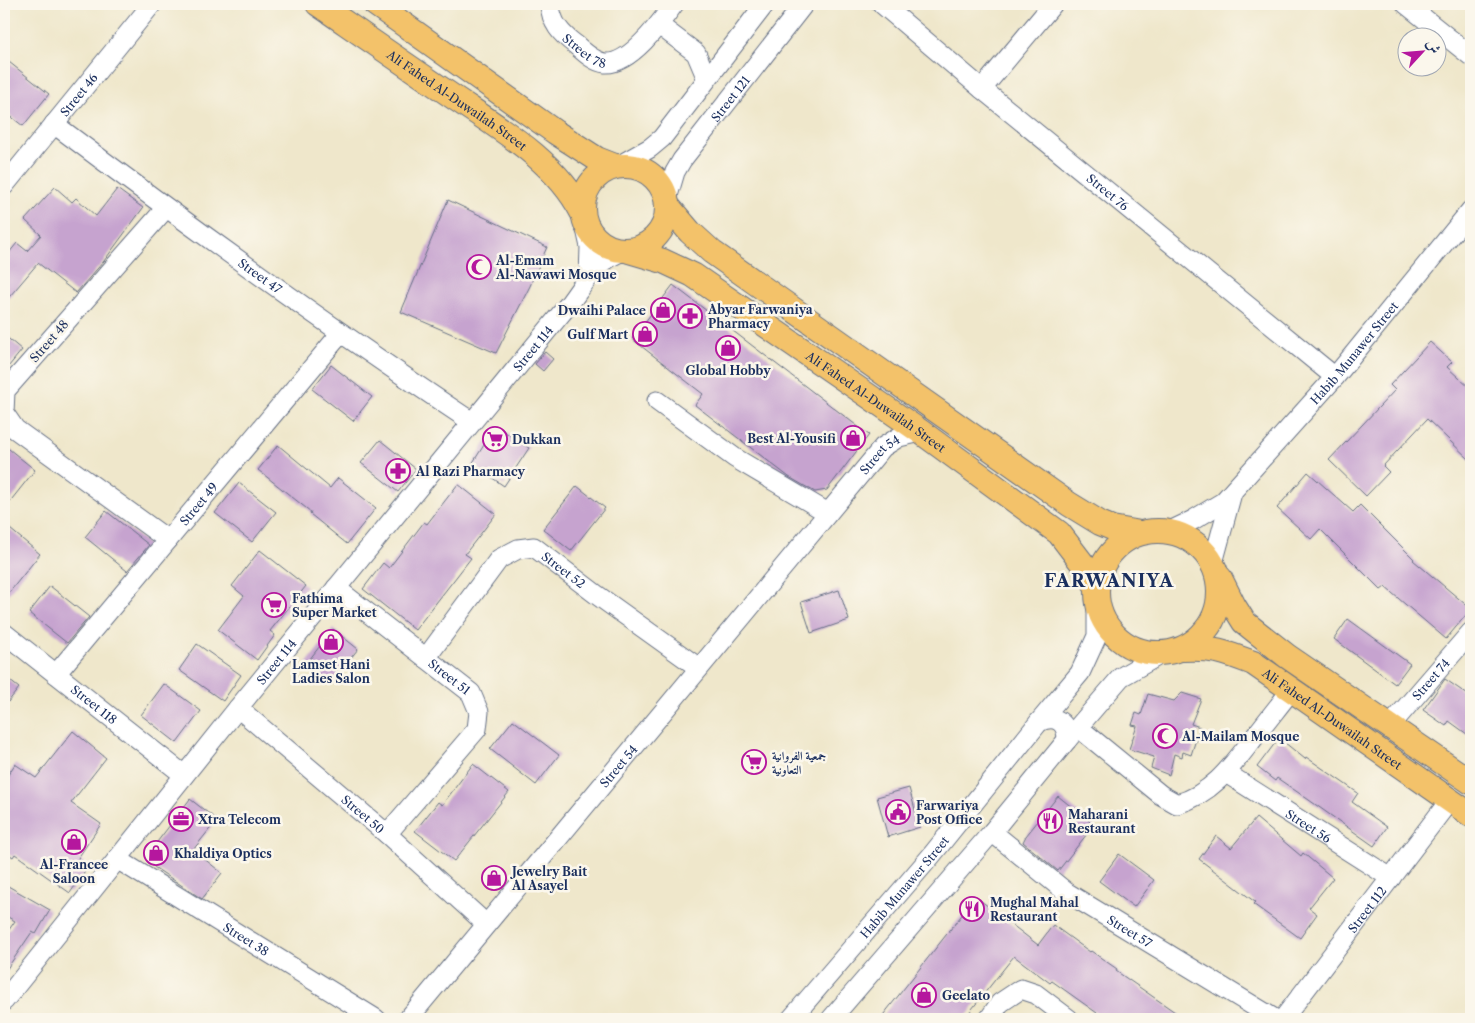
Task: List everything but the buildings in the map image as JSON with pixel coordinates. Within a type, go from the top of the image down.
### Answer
[{"type":"main road","name":"Ali Fahed Al-Duwailah Street","points":[[318,4],[535,156],[566,186],[583,216]]},
{"type":"main road","points":[[375,4],[555,132],[597,159],[618,166],[633,166],[645,170],[655,178],[662,187],[667,202],[667,216],[663,227],[649,243],[626,251],[610,248],[599,242],[590,232],[583,216],[583,200],[587,188],[594,178],[604,171],[618,166]]},
{"type":"main road","points":[[667,202],[690,232],[712,252],[1069,504],[1112,528],[1140,532],[1170,531],[1183,535],[1205,551],[1215,568],[1220,591],[1218,609],[1210,625],[1198,639],[1172,651],[1146,652],[1132,648],[1119,639],[1101,616],[1097,594],[1101,569],[1110,553],[1123,540],[1140,532]]},
{"type":"main road","name":"Ali Fahed Al-Duwailah Street","points":[[626,251],[664,261],[694,275],[921,432],[1058,533],[1085,567],[1097,594]]},
{"type":"main road","name":"Ali Fahed Al-Duwailah Street","points":[[1215,568],[1244,622],[1288,656],[1471,782]]},
{"type":"main road","name":"Ali Fahed Al-Duwailah Street","points":[[1172,651],[1202,648],[1217,650],[1253,663],[1471,815]]},
{"type":"main road","points":[[1285,685],[1276,673],[1276,667],[1281,660],[1288,656]]},
{"type":"street","name":"Street 46","points":[[4,186],[152,4]]},
{"type":"street","name":"Street 78","points":[[550,4],[553,20],[563,35],[596,60],[606,63],[618,61],[628,55],[659,25],[674,4]]},
{"type":"street","points":[[618,166],[650,148],[662,138],[765,4]]},
{"type":"street","name":"Street 121","points":[[667,202],[675,172],[682,160],[804,4]]},
{"type":"street","name":"Street 76","points":[[882,4],[982,89],[1335,377]]},
{"type":"street","points":[[982,89],[1052,4]]},
{"type":"street","points":[[1406,4],[1471,56]]},
{"type":"street","points":[[659,25],[696,53],[707,79]]},
{"type":"street","points":[[696,53],[726,54]]},
{"type":"street","name":"Street 47","points":[[54,124],[166,208],[341,333],[472,422]]},
{"type":"street","name":"Street 48","points":[[166,208],[5,391],[4,413],[15,429],[168,540]]},
{"type":"street","name":"Habib Munawer Street","points":[[1170,531],[1209,512],[1232,493],[1335,377],[1471,210]]},
{"type":"street","points":[[583,216],[590,247],[589,277]]},
{"type":"street","name":"Street 114","points":[[4,1001],[238,708],[569,304],[598,266],[608,258],[626,251]]},
{"type":"street","name":"Street 49","points":[[56,674],[341,333]]},
{"type":"street","points":[[657,401],[735,458],[828,514]]},
{"type":"street","name":"Street 54","points":[[408,1019],[883,447],[899,437],[921,432]]},
{"type":"street","name":"Habib Munawer Street","points":[[1215,568],[1232,493]]},
{"type":"street","name":"Street 52","points":[[426,658],[499,559],[518,549],[534,547],[699,668]]},
{"type":"street","name":"Street 51","points":[[336,588],[471,693],[480,712],[477,729],[387,834]]},
{"type":"street","name":"Habib Munawer Street","points":[[791,1019],[931,856],[1080,673],[1098,636],[1097,594]]},
{"type":"street","name":"Street 74","points":[[1390,726],[1471,632]]},
{"type":"street","name":"Street 118","points":[[4,633],[184,775]]},
{"type":"street","points":[[831,1019],[1121,678],[1172,651]]},
{"type":"street","points":[[1039,722],[1047,718],[1055,719],[1063,724],[1067,732],[1073,734],[1177,804],[1207,790],[1226,773],[1285,685]]},
{"type":"street","name":"Street 50","points":[[238,708],[387,834],[486,924]]},
{"type":"street","name":"Street 56","points":[[1226,773],[1391,878]]},
{"type":"street","name":"Street 112","points":[[1283,1019],[1450,800]]},
{"type":"street","name":"Street 57","points":[[992,832],[1066,892],[1275,1019]]},
{"type":"street","name":"Street 38","points":[[117,859],[376,1019]]},
{"type":"street","points":[[989,1019],[1000,1003],[1021,989],[1036,994],[1069,1019]]},
{"type":"place","name":"Al-Emam Al-Nawawi Mosque","points":[[479,267]]},
{"type":"place","name":"Dwaihi Palace","points":[[663,310]]},
{"type":"place","name":"Abyar Farwaniya Pharmacy","points":[[690,316]]},
{"type":"place","name":"Gulf Mart","points":[[645,334]]},
{"type":"place","name":"Global Hobby","points":[[728,348]]},
{"type":"place","name":"Best Al-Yousifi","points":[[853,438]]},
{"type":"place","name":"Dukkan","points":[[495,439]]},
{"type":"place","name":"Al Razi Pharmacy","points":[[398,471]]},
{"type":"place","name":"Fathima Super Market","points":[[274,605]]},
{"type":"place","name":"Lamset Hani Ladies Salon","points":[[331,642]]},
{"type":"place","name":"Al-Mailam Mosque","points":[[1165,736]]},
{"type":"place","name":"جمعية الفروانية التعاونية","points":[[754,762]]},
{"type":"place","name":"Farwariya Post Office","points":[[898,812]]},
{"type":"place","name":"Xtra Telecom","points":[[181,819]]},
{"type":"place","name":"Maharani Restaurant","points":[[1050,821]]},
{"type":"place","name":"Al-Francee Saloon","points":[[74,842]]},
{"type":"place","name":"Khaldiya Optics","points":[[156,853]]},
{"type":"place","name":"Jewelry Bait Al Asayel","points":[[494,878]]},
{"type":"place","name":"Mughal Mahal Restaurant","points":[[972,909]]},
{"type":"place","name":"Geelato","points":[[924,995]]},
{"type":"district","name":"FARWANIYA","points":[[1109,581]]}]
